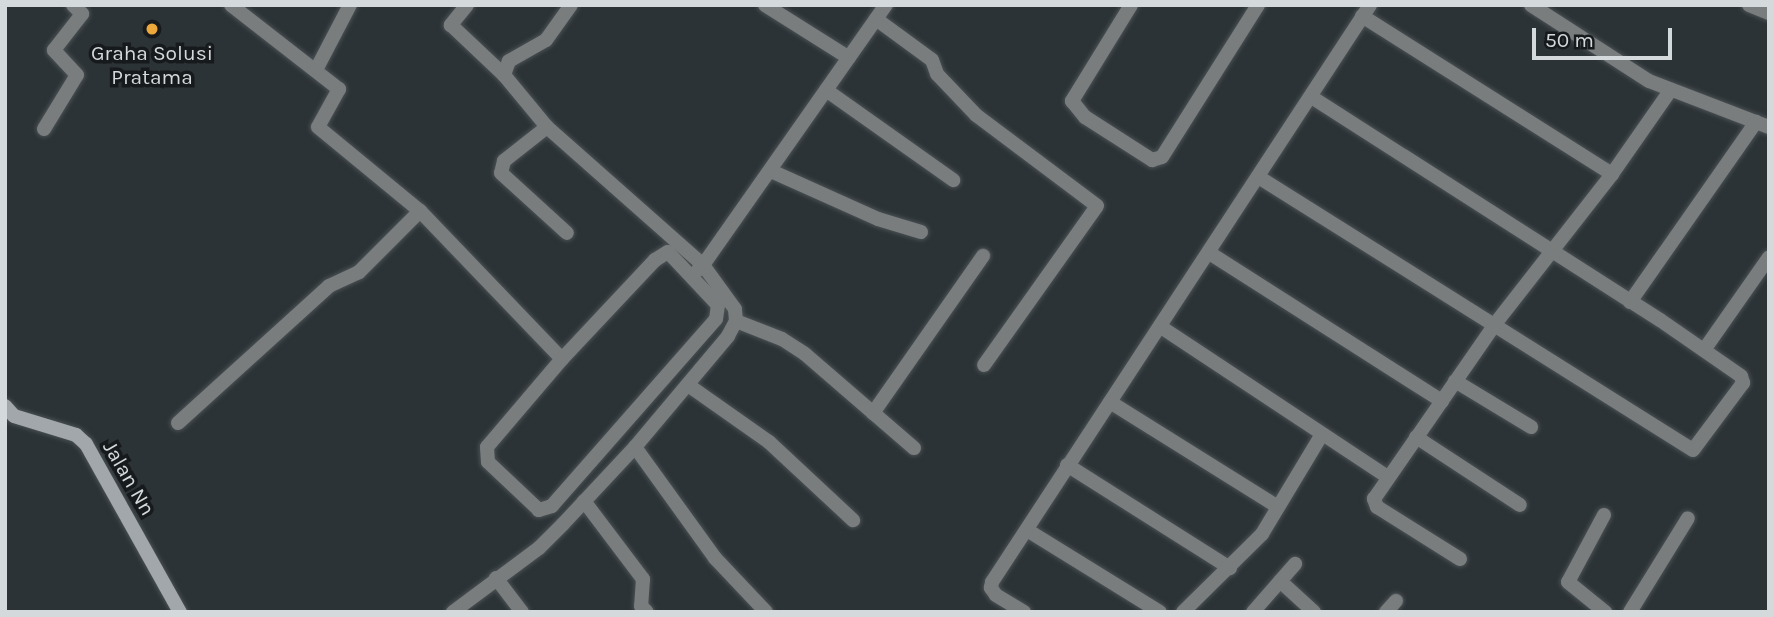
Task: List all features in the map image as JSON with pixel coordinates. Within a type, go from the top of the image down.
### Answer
[{"type":"street","points":[[44,129],[77,75],[54,50],[82,15],[74,5]]},
{"type":"street","points":[[231,5],[317,68],[339,89],[318,127],[420,211],[562,359]]},
{"type":"street","points":[[317,68],[350,5]]},
{"type":"street","points":[[453,612],[539,548],[635,447],[688,385],[736,321],[735,309],[698,270],[547,127],[503,75],[451,25],[467,5]]},
{"type":"street","points":[[503,75],[509,61],[546,40],[571,5]]},
{"type":"street","points":[[765,5],[849,58]]},
{"type":"street","points":[[698,270],[771,171],[886,5]]},
{"type":"street","points":[[1131,5],[1072,101],[1085,117],[1152,160],[1162,157],[1258,5]]},
{"type":"street","points":[[1531,5],[1670,91],[1763,124],[1630,302]]},
{"type":"street","points":[[1749,5],[1769,13]]},
{"type":"street","points":[[1024,612],[990,588],[1067,465],[1211,254],[1366,11],[1612,174]]},
{"type":"street","points":[[876,19],[932,60],[937,74],[975,115],[1097,206],[985,365]]},
{"type":"street","points":[[826,90],[953,180]]},
{"type":"street","points":[[1460,559],[1374,505],[1387,476],[1495,324],[1612,174],[1670,91]]},
{"type":"street","points":[[1260,178],[1693,450],[1743,383],[1704,349],[1550,254],[1311,97]]},
{"type":"street","points":[[547,127],[504,161],[501,173],[567,233]]},
{"type":"street","points":[[771,171],[878,219],[921,232]]},
{"type":"street","points":[[178,423],[329,286],[359,272],[420,211]]},
{"type":"street","points":[[663,254],[675,255],[698,270],[718,305],[716,319],[552,506],[539,510],[488,462],[485,452],[562,359],[663,254]]},
{"type":"street","points":[[1211,254],[1442,401]]},
{"type":"street","points":[[873,413],[983,256]]},
{"type":"street","points":[[1704,349],[1763,277],[1769,257]]},
{"type":"street","points":[[736,321],[782,339],[806,354],[914,448]]},
{"type":"street","points":[[1161,327],[1321,436],[1387,476]]},
{"type":"street","points":[[1455,381],[1531,427]]},
{"type":"street","points":[[688,385],[769,442],[853,520]]},
{"type":"street","points":[[1110,402],[1278,507]]},
{"type":"street","name":"Jalan Nn","points":[[5,406],[15,416],[76,435],[86,444],[180,612]]},
{"type":"street","points":[[1183,612],[1250,549],[1321,436]]},
{"type":"street","points":[[1416,437],[1520,505]]},
{"type":"street","points":[[635,447],[715,558],[766,612]]},
{"type":"street","points":[[1067,465],[1230,568]]},
{"type":"street","points":[[584,501],[643,579],[641,606],[647,612]]},
{"type":"street","points":[[1604,514],[1568,582],[1605,612]]},
{"type":"street","points":[[1630,612],[1688,518]]},
{"type":"street","points":[[1027,530],[1160,612]]},
{"type":"street","points":[[1253,612],[1295,564]]},
{"type":"street","points":[[496,578],[522,612]]},
{"type":"street","points":[[1280,581],[1314,612]]},
{"type":"place","name":"Graha Solusi Pratama","points":[[152,29]]}]
